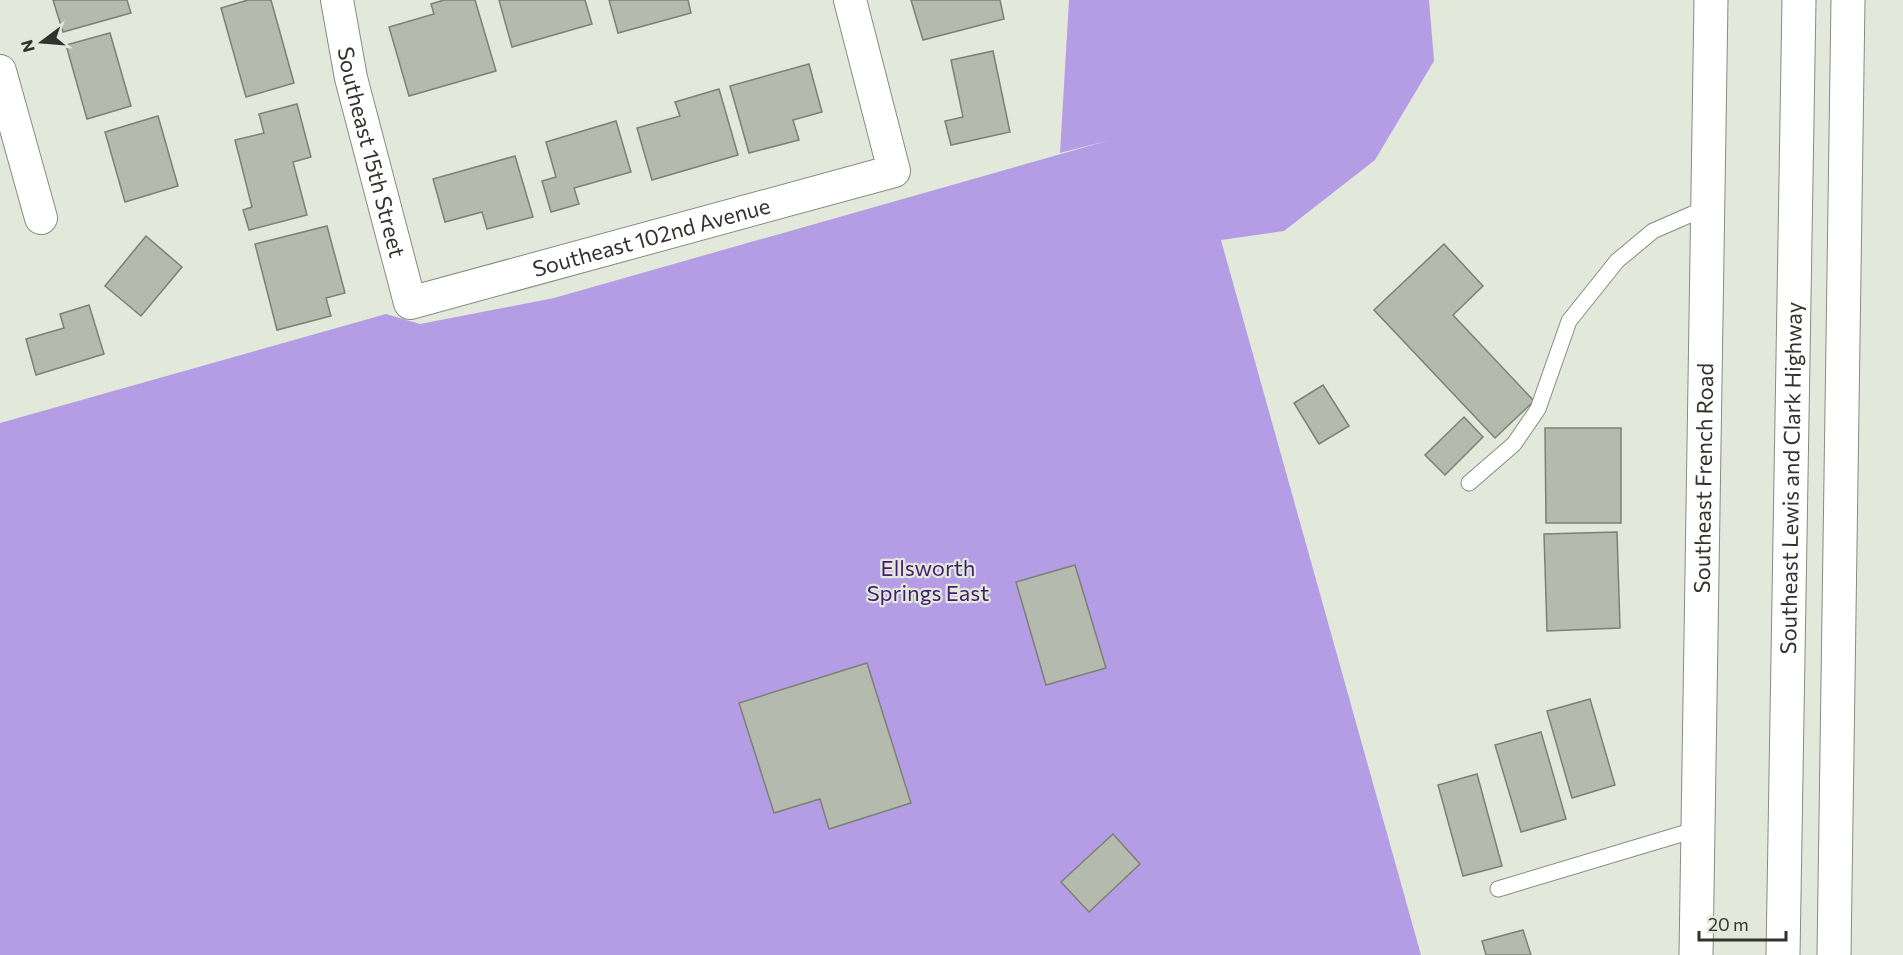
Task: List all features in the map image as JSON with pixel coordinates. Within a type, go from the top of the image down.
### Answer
[{"type":"main road","name":"Southeast French Road","points":[[1696,955],[1711,0]]},
{"type":"main road","name":"Southeast Lewis and Clark Highway","points":[[1783,955],[1798,0]]},
{"type":"main road","points":[[1833,955],[1848,0]]},
{"type":"street","name":"Southeast 15th Street","points":[[337,0],[351,78],[410,303]]},
{"type":"street","name":"Southeast 102nd Avenue","points":[[410,303],[894,171],[850,0]]},
{"type":"street","points":[[0,71],[41,218]]},
{"type":"lane","points":[[1469,483],[1514,444],[1538,410],[1569,321],[1617,261],[1653,231],[1708,207]]},
{"type":"lane","points":[[1498,889],[1698,829]]},
{"type":"green space","name":"Ellsworth Springs East","points":[[1069,0],[1429,0],[1434,61],[1375,160],[1284,231],[1221,240],[1421,955],[0,955],[0,423],[386,314],[420,324],[554,298],[1110,140],[1060,153]]},
{"type":"building","points":[[53,0],[127,0],[131,13],[63,32]]},
{"type":"building","points":[[248,0],[271,0],[294,83],[246,97],[221,8]]},
{"type":"building","points":[[444,0],[475,0],[496,71],[409,96],[389,27],[434,14],[431,4]]},
{"type":"building","points":[[499,0],[585,0],[592,24],[512,47]]},
{"type":"building","points":[[609,0],[688,0],[691,13],[618,33]]},
{"type":"building","points":[[911,0],[1000,0],[1004,19],[923,40]]},
{"type":"building","points":[[110,33],[131,106],[87,119],[66,45]]},
{"type":"building","points":[[993,51],[1010,132],[951,145],[945,121],[963,117],[951,60]]},
{"type":"building","points":[[809,64],[822,112],[793,120],[799,140],[749,153],[730,86]]},
{"type":"building","points":[[719,89],[738,155],[652,180],[637,128],[680,116],[675,102]]},
{"type":"building","points":[[297,104],[311,157],[293,162],[307,215],[249,230],[243,210],[252,207],[235,140],[264,133],[259,114]]},
{"type":"building","points":[[158,116],[178,186],[125,202],[105,132]]},
{"type":"building","points":[[616,121],[631,172],[574,188],[579,204],[551,212],[542,181],[556,177],[546,142]]},
{"type":"building","points":[[515,156],[533,217],[487,229],[482,212],[445,222],[433,179]]},
{"type":"building","points":[[327,226],[345,293],[326,298],[331,316],[277,330],[255,244]]},
{"type":"building","points":[[146,236],[182,267],[141,316],[105,286]]},
{"type":"building","points":[[1444,244],[1483,286],[1453,315],[1534,401],[1495,438],[1374,310]]},
{"type":"building","points":[[89,305],[104,354],[36,375],[26,339],[64,328],[60,314]]},
{"type":"building","points":[[1323,385],[1349,426],[1319,444],[1294,403]]},
{"type":"building","points":[[1464,417],[1483,437],[1445,475],[1425,455]]},
{"type":"building","points":[[1545,428],[1621,428],[1621,523],[1546,523]]},
{"type":"building","points":[[1617,532],[1620,628],[1547,631],[1544,534]]},
{"type":"building","points":[[1075,565],[1106,668],[1046,685],[1016,582]]},
{"type":"building","points":[[867,663],[911,803],[829,829],[820,799],[774,813],[739,703]]},
{"type":"building","points":[[1590,699],[1615,785],[1572,798],[1547,711]]},
{"type":"building","points":[[1541,732],[1566,819],[1521,832],[1495,745]]},
{"type":"building","points":[[1477,774],[1502,866],[1463,876],[1438,785]]},
{"type":"building","points":[[1113,834],[1140,864],[1089,912],[1061,882]]},
{"type":"building","points":[[1523,930],[1531,955],[1486,955],[1482,941]]}]
